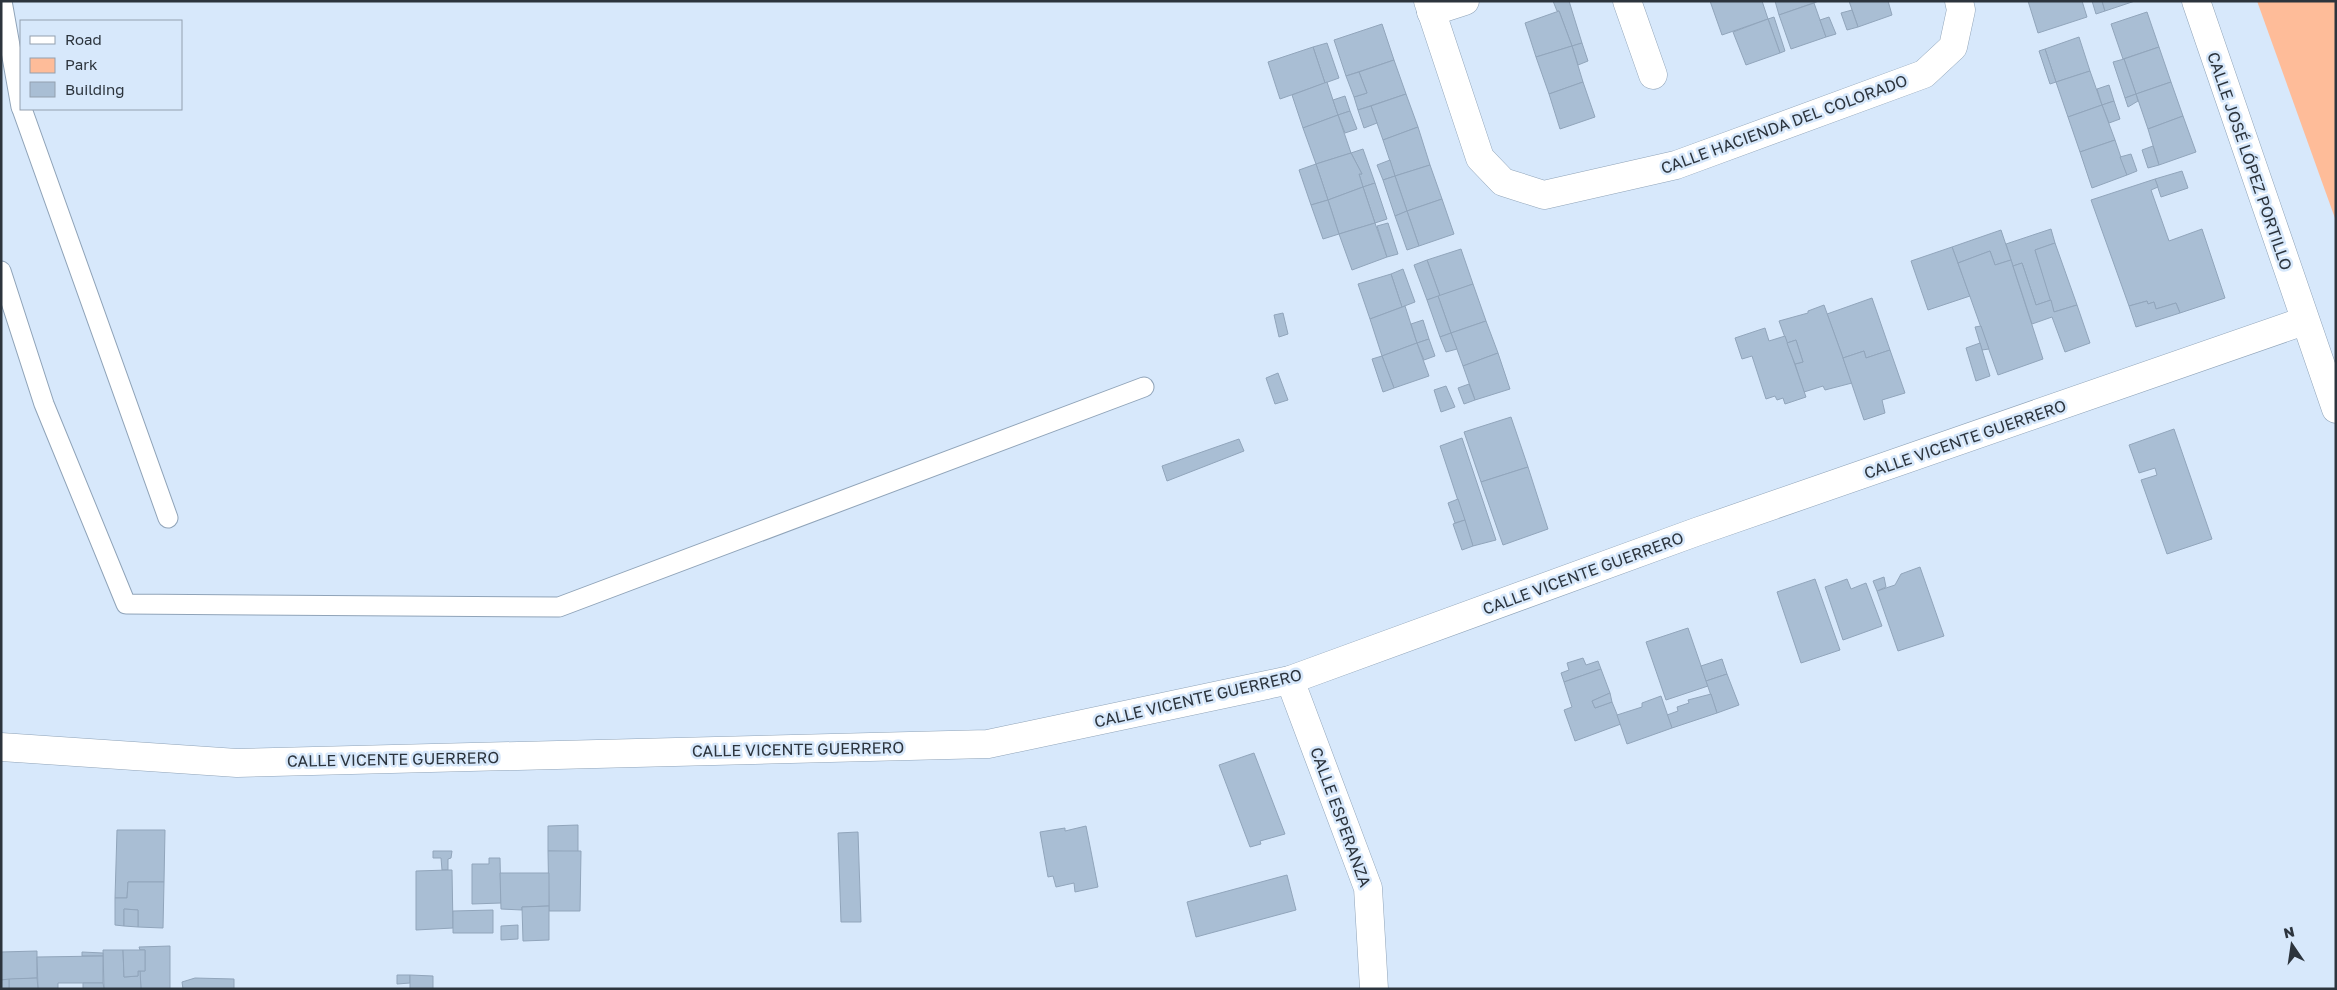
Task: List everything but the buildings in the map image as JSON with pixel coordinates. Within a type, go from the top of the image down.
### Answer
[{"type":"street","points":[[1430,7],[1465,1]]},
{"type":"street","points":[[1627,1],[1653,74]]},
{"type":"street","name":"CALLE HACIENDA DEL COLORADO","points":[[1430,7],[1480,158],[1503,182],[1544,195],[1676,165],[1924,74],[1953,47],[1961,10],[1959,1]]},
{"type":"street","name":"CALLE JOSÉ LÓPEZ PORTILLO","points":[[2196,1],[2304,321]]},
{"type":"street","points":[[2304,321],[2336,409]]},
{"type":"street","name":"CALLE VICENTE GUERRERO","points":[[1,747],[237,763],[988,744],[1290,680],[1696,532],[2304,321]]},
{"type":"street","name":"CALLE ESPERANZA","points":[[1290,680],[1368,888],[1374,989]]},
{"type":"lane","points":[[2,1],[20,102]]},
{"type":"lane","points":[[22,110],[168,518]]},
{"type":"lane","points":[[1,271],[44,404],[126,604],[559,607],[1144,388]]},
{"type":"green space","points":[[2257,1],[2336,1],[2336,221]]}]
